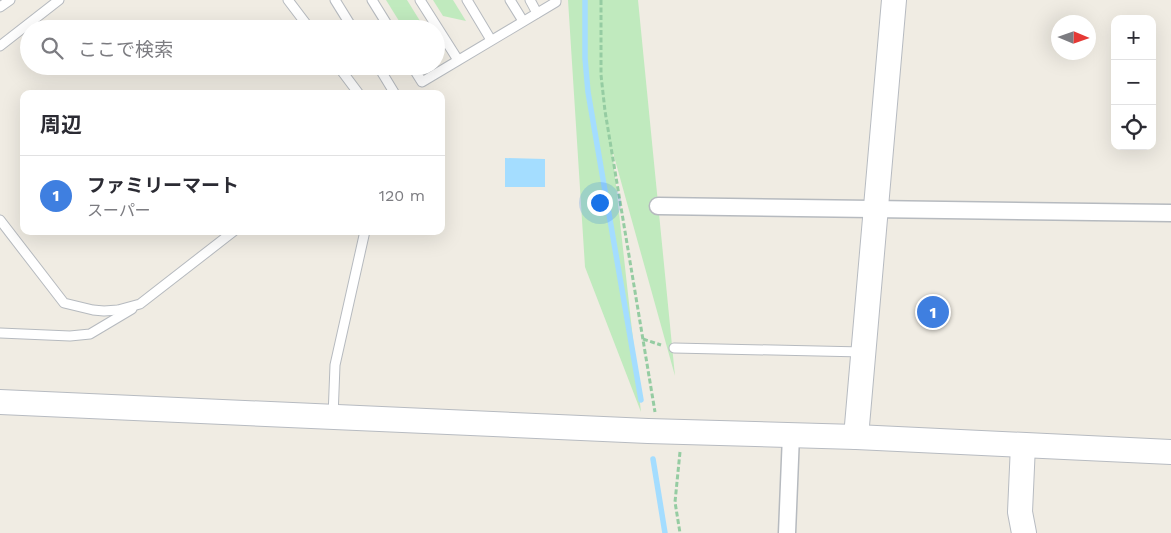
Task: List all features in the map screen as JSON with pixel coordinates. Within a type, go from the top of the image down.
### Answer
[{"type":"street","points":[[856,437],[894,0]]},
{"type":"street","points":[[658,206],[1171,214]]},
{"type":"street","points":[[0,402],[648,431],[856,437],[1171,452]]},
{"type":"street","points":[[787,533],[791,435]]},
{"type":"street","points":[[1023,445],[1020,512],[1024,533]]},
{"type":"lane","points":[[0,7],[10,0]]},
{"type":"lane","points":[[33,20],[59,0]]},
{"type":"lane","points":[[288,0],[303,20]]},
{"type":"lane","points":[[335,0],[347,20]]},
{"type":"lane","points":[[372,0],[384,20]]},
{"type":"lane","points":[[420,0],[433,20]]},
{"type":"lane","points":[[467,0],[491,40]]},
{"type":"lane","points":[[510,0],[523,22]]},
{"type":"lane","points":[[530,0],[537,13]]},
{"type":"lane","points":[[445,68],[556,2],[556,0]]},
{"type":"lane","points":[[0,46],[20,30]]},
{"type":"lane","points":[[445,39],[458,60]]},
{"type":"lane","points":[[345,75],[356,90]]},
{"type":"lane","points":[[383,75],[393,90]]},
{"type":"lane","points":[[418,75],[422,82],[433,75]]},
{"type":"lane","points":[[0,220],[64,303],[104,311],[118,310],[140,304]]},
{"type":"lane","points":[[0,333],[70,336],[90,334],[140,304],[229,235]]},
{"type":"lane","points":[[333,417],[335,365],[365,235]]},
{"type":"lane","points":[[674,348],[864,352]]},
{"type":"path","points":[[601,0],[601,75],[605,111],[655,413]]},
{"type":"path","points":[[643,339],[658,345],[674,348]]},
{"type":"path","points":[[680,449],[676,502],[680,533]]},
{"type":"green space","points":[[386,0],[407,0],[419,20],[398,20]]},
{"type":"green space","points":[[433,0],[453,0],[466,21],[443,16]]},
{"type":"green space","points":[[568,0],[638,0],[675,376],[612,149],[641,412],[585,267]]},
{"type":"water","points":[[505,158],[545,159],[545,187],[505,187]]},
{"type":"waterway","points":[[585,0],[585,58],[588,92],[641,400]]},
{"type":"waterway","points":[[653,459],[665,533]]},
{"type":"place","name":"ファミリーマート","points":[[933,312]]}]
